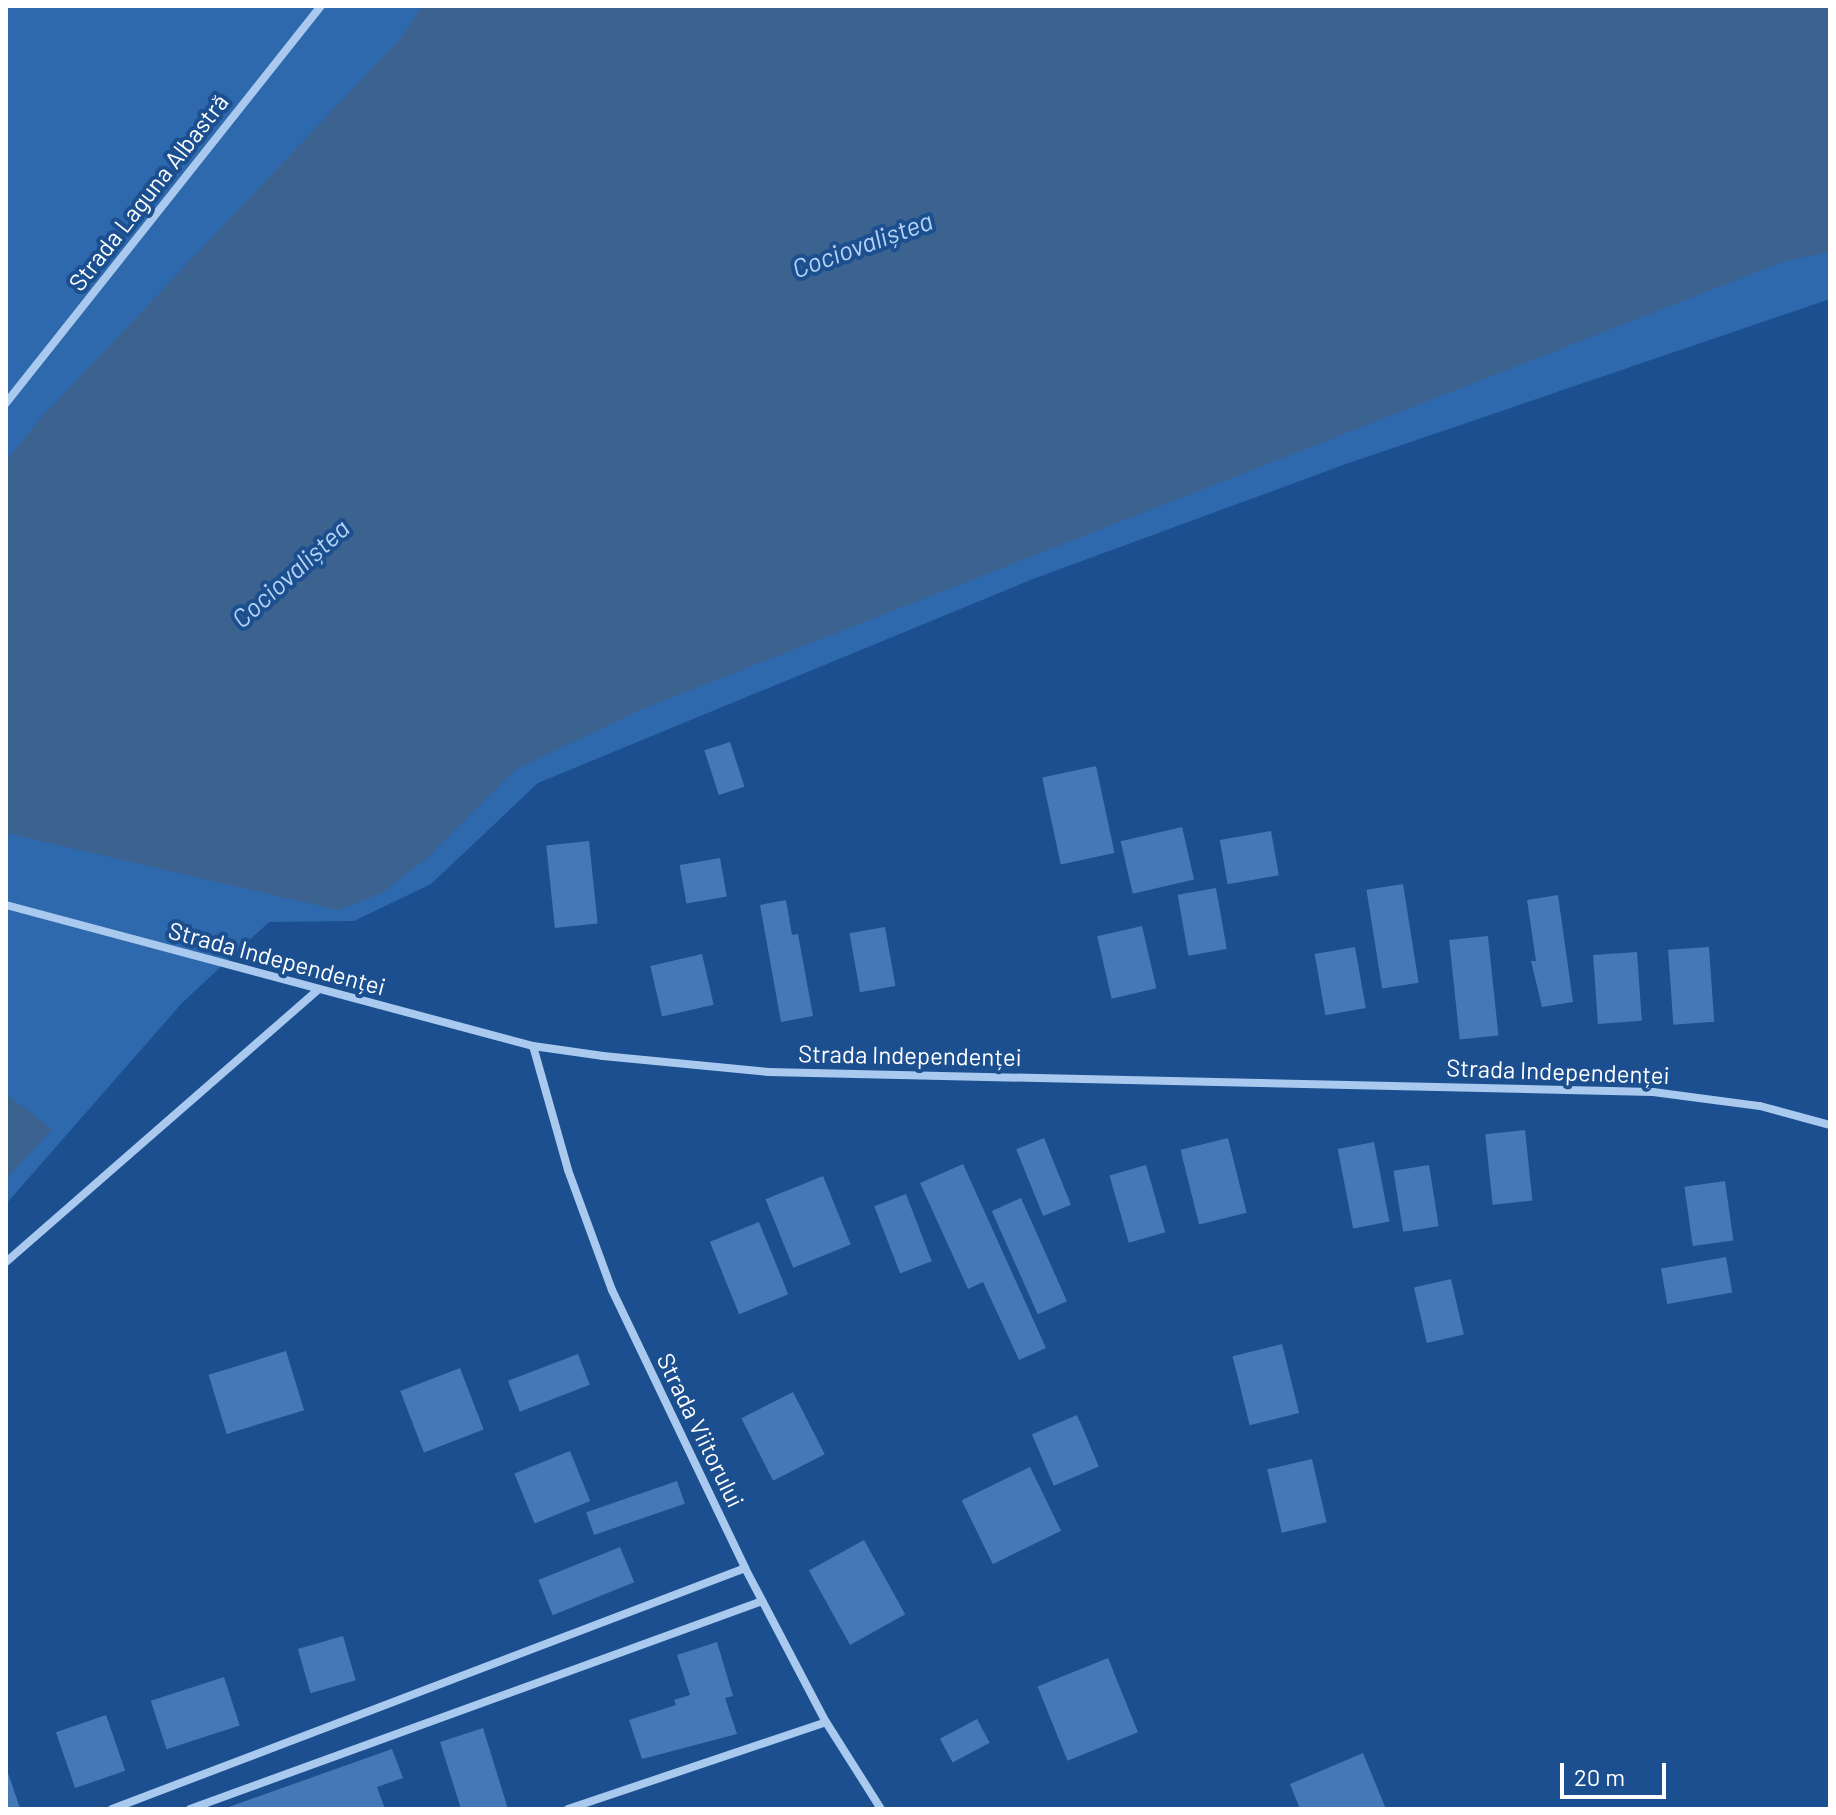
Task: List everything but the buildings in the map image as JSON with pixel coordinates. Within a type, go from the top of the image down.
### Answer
[{"type":"street","name":"Strada Laguna Albastră","points":[[6,403],[321,6]]},
{"type":"street","name":"Strada Independenței","points":[[6,905],[317,991],[533,1046],[768,1072],[1653,1092],[1760,1106],[1830,1125]]},
{"type":"street","points":[[6,1262],[317,991]]},
{"type":"street","name":"Strada Viitorului","points":[[533,1046],[568,1170],[612,1290],[762,1601],[826,1722],[881,1809]]},
{"type":"street","points":[[112,1809],[745,1568]]},
{"type":"street","points":[[190,1809],[762,1601]]},
{"type":"street","points":[[568,1809],[826,1722]]},
{"type":"shaded area","points":[[6,6],[1830,6],[1830,299],[1346,464],[1033,579],[538,783],[431,884],[354,921],[269,922],[182,1003],[6,1204]]},
{"type":"water","name":"Cociovaliștea","points":[[422,6],[1830,6],[1830,252],[1785,261],[640,710],[515,770],[427,858],[382,893],[338,910],[6,833],[6,462],[38,421],[401,38]]},
{"type":"water","points":[[6,1094],[52,1129],[6,1180]]}]
